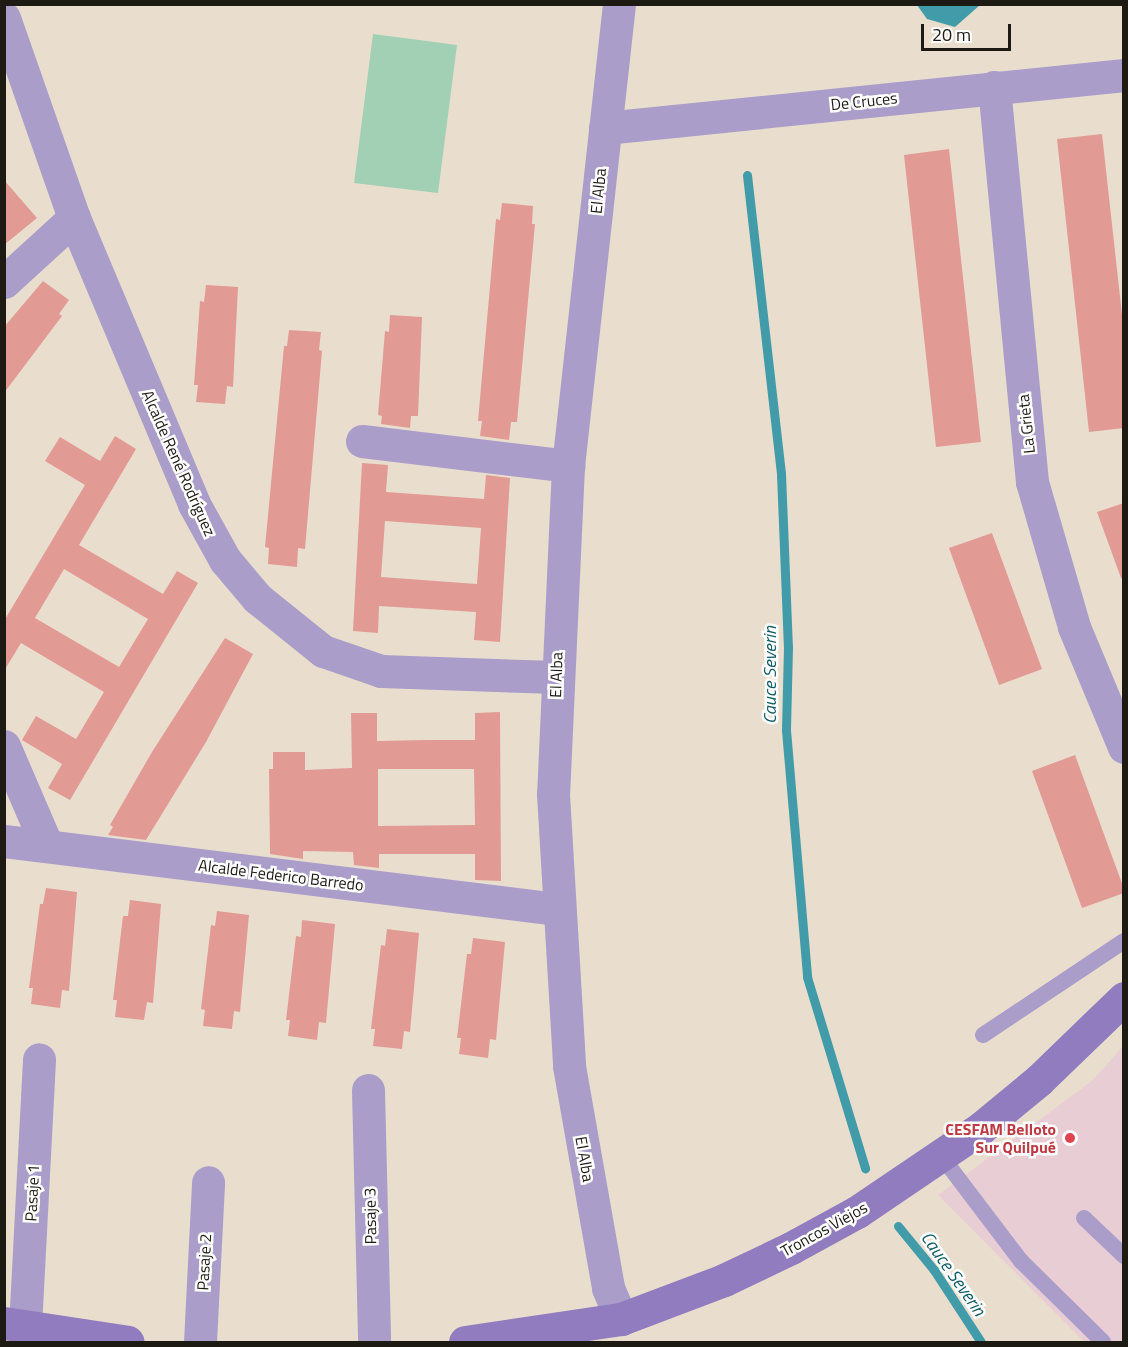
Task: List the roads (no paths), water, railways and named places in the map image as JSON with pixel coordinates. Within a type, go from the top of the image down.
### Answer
[{"type":"street","name":"El Alba","points":[[619,4],[568,466],[556,677],[553,794],[569,1066],[608,1288],[623,1331]]},
{"type":"street","name":"Alcalde René Rodríguez","points":[[4,18],[12,63],[74,218],[194,504],[225,560],[258,598],[323,651],[381,671],[556,677]]},
{"type":"street","name":"De Cruces","points":[[605,128],[1124,75]]},
{"type":"street","name":"La Grieta","points":[[994,87],[1032,482],[1074,627],[1124,747]]},
{"type":"street","points":[[4,282],[74,218]]},
{"type":"street","points":[[362,441],[568,466]]},
{"type":"street","points":[[4,746],[47,846]]},
{"type":"street","name":"Alcalde Federico Barredo","points":[[4,841],[558,909]]},
{"type":"street","name":"Troncos Viejos","points":[[465,1342],[623,1331],[791,1248],[857,1212],[942,1157],[1039,1080],[1124,998]]},
{"type":"street","name":"Pasaje 1","points":[[15,1325],[39,1059]]},
{"type":"street","name":"Pasaje 3","points":[[368,1090],[374,1342]]},
{"type":"street","name":"Pasaje 2","points":[[200,1342],[208,1182]]},
{"type":"street","points":[[15,1325],[128,1342]]},
{"type":"lane","points":[[983,1035],[1124,941]]},
{"type":"lane","points":[[942,1157],[1021,1261],[1103,1342]]},
{"type":"lane","points":[[1084,1218],[1124,1256]]},
{"type":"water","points":[[917,5],[980,5],[955,27],[927,19]]},
{"type":"waterway","name":"Cauce Severin","points":[[747,175],[781,474],[788,647],[786,730],[807,977],[865,1168]]},
{"type":"waterway","name":"Cauce Severin","points":[[898,1226],[934,1270],[981,1342]]},
{"type":"place","name":"CESFAM Belloto Sur Quilpué","points":[[1070,1138]]}]
